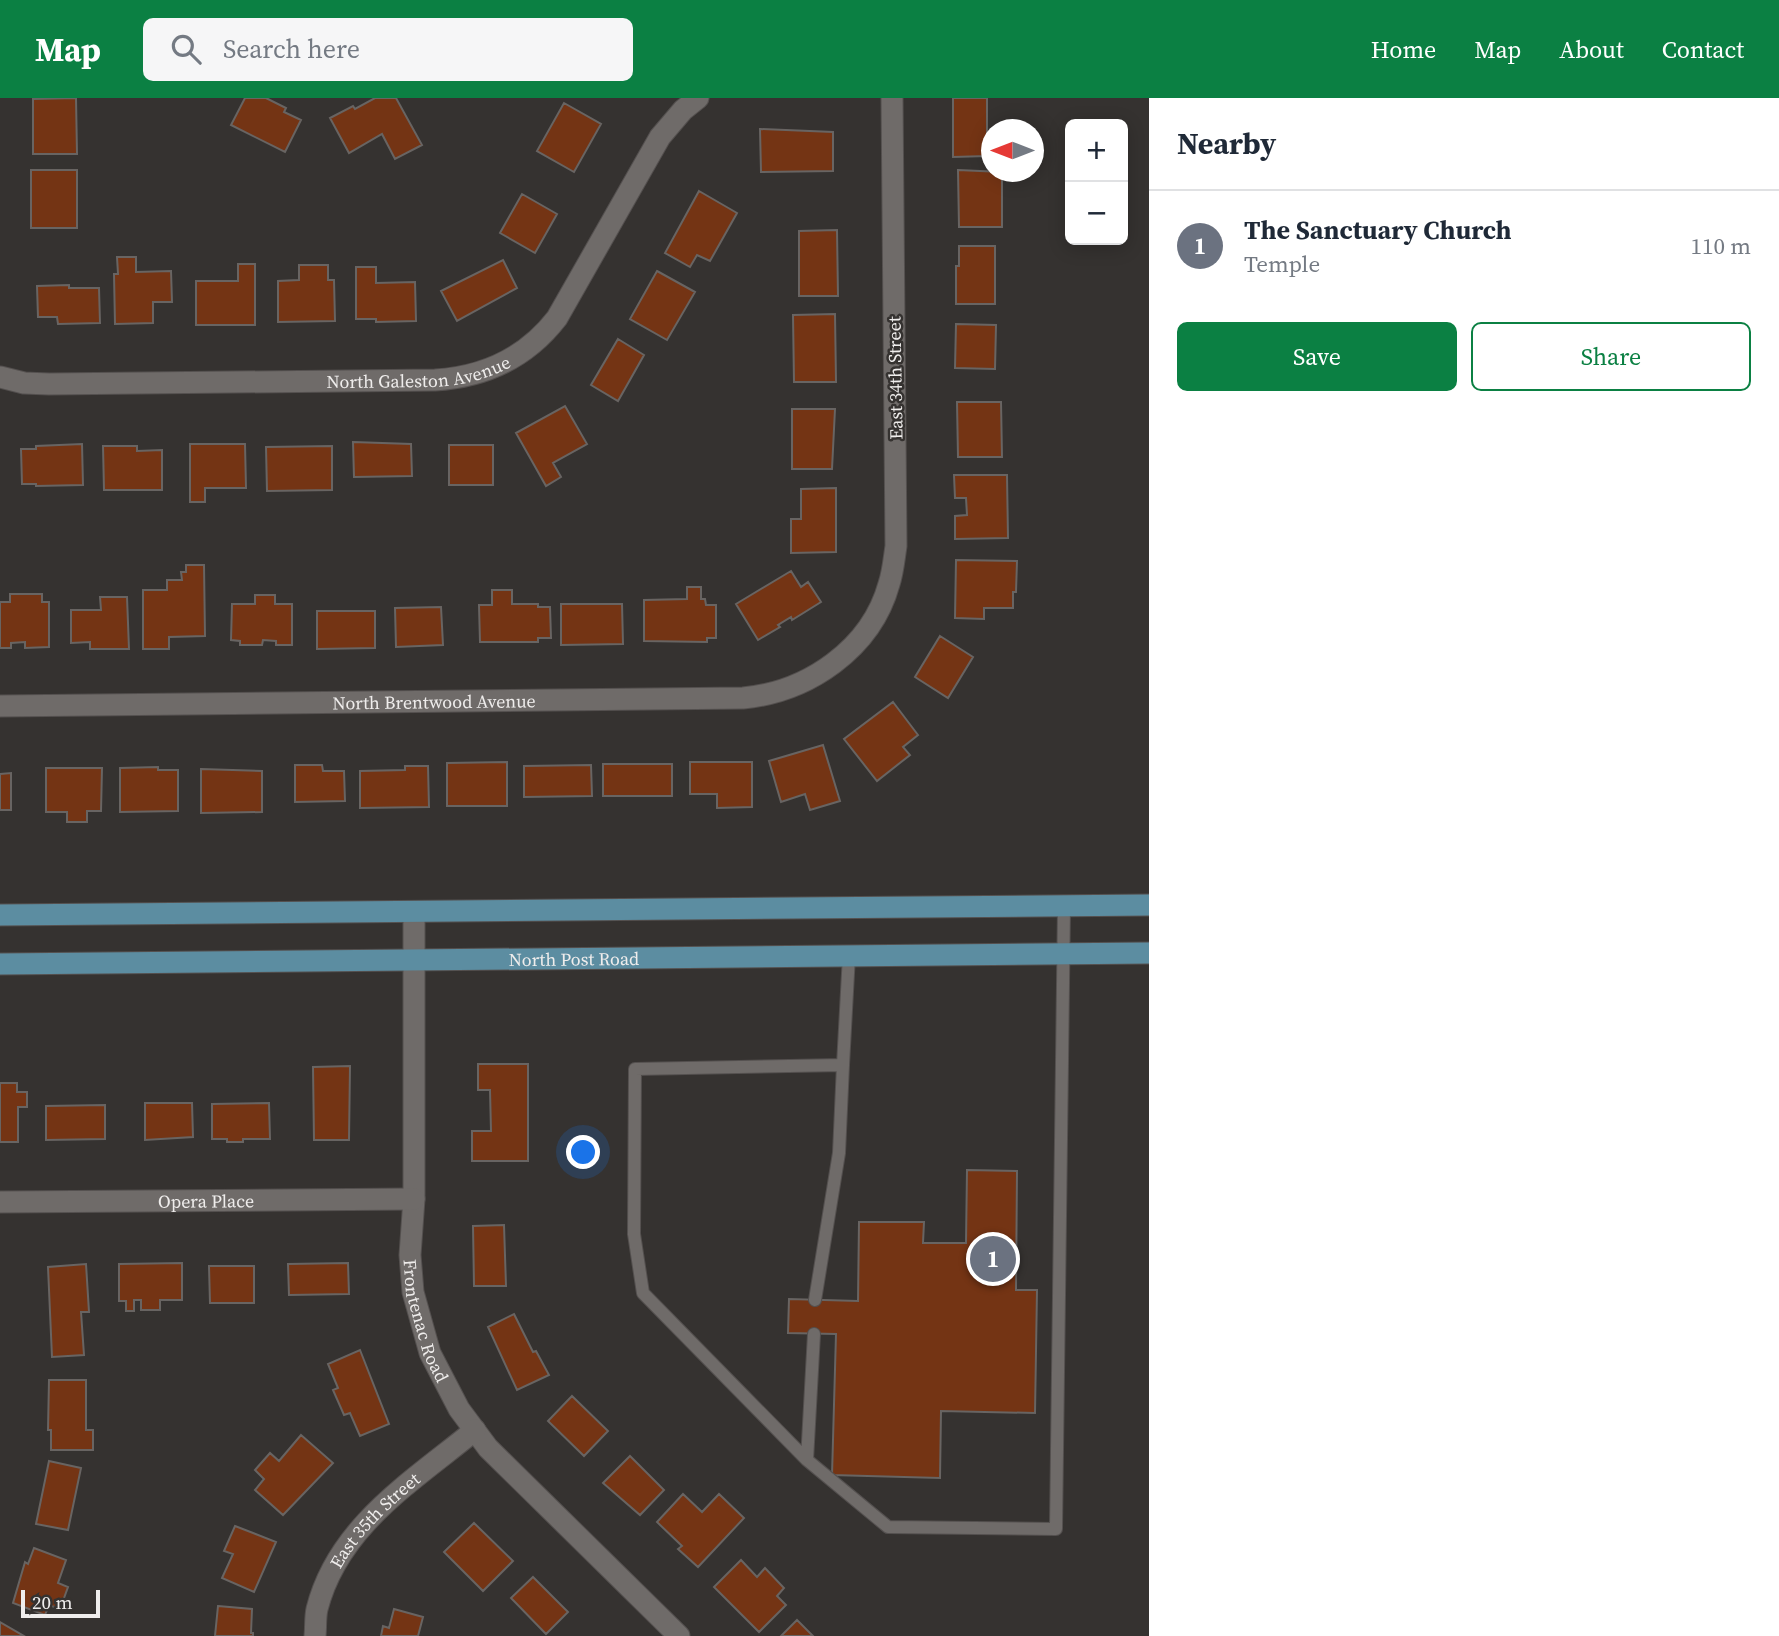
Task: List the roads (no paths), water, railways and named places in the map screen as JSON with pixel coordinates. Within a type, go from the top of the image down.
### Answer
[{"type":"main road","points":[[0,915],[1149,905]]},
{"type":"main road","name":"North Post Road","points":[[0,964],[1149,953]]},
{"type":"street","name":"North Galeston Avenue","points":[[0,377],[35,384],[116,384],[435,380],[461,378],[486,371],[520,354],[550,328],[660,137],[683,110],[698,98]]},
{"type":"street","name":"East 34th Street","points":[[852,647],[885,595],[890,583],[896,546],[892,98]]},
{"type":"street","name":"North Brentwood Avenue","points":[[0,706],[743,698],[779,691],[814,677],[852,647]]},
{"type":"street","name":"Frontenac Road","points":[[414,912],[414,1199],[410,1255],[413,1292],[430,1353],[459,1409],[488,1448],[678,1636]]},
{"type":"street","name":"Opera Place","points":[[0,1202],[414,1199]]},
{"type":"street","name":"East 35th Street","points":[[315,1636],[322,1596],[330,1573],[348,1541],[364,1522],[475,1430]]},
{"type":"lane","points":[[843,1065],[635,1069],[634,1234],[643,1293],[807,1461],[888,1527],[1056,1529],[1064,906]]},
{"type":"lane","points":[[815,1300],[839,1153],[849,955]]},
{"type":"lane","points":[[807,1461],[814,1334]]},
{"type":"place","name":"The Sanctuary Church","points":[[993,1259]]}]
